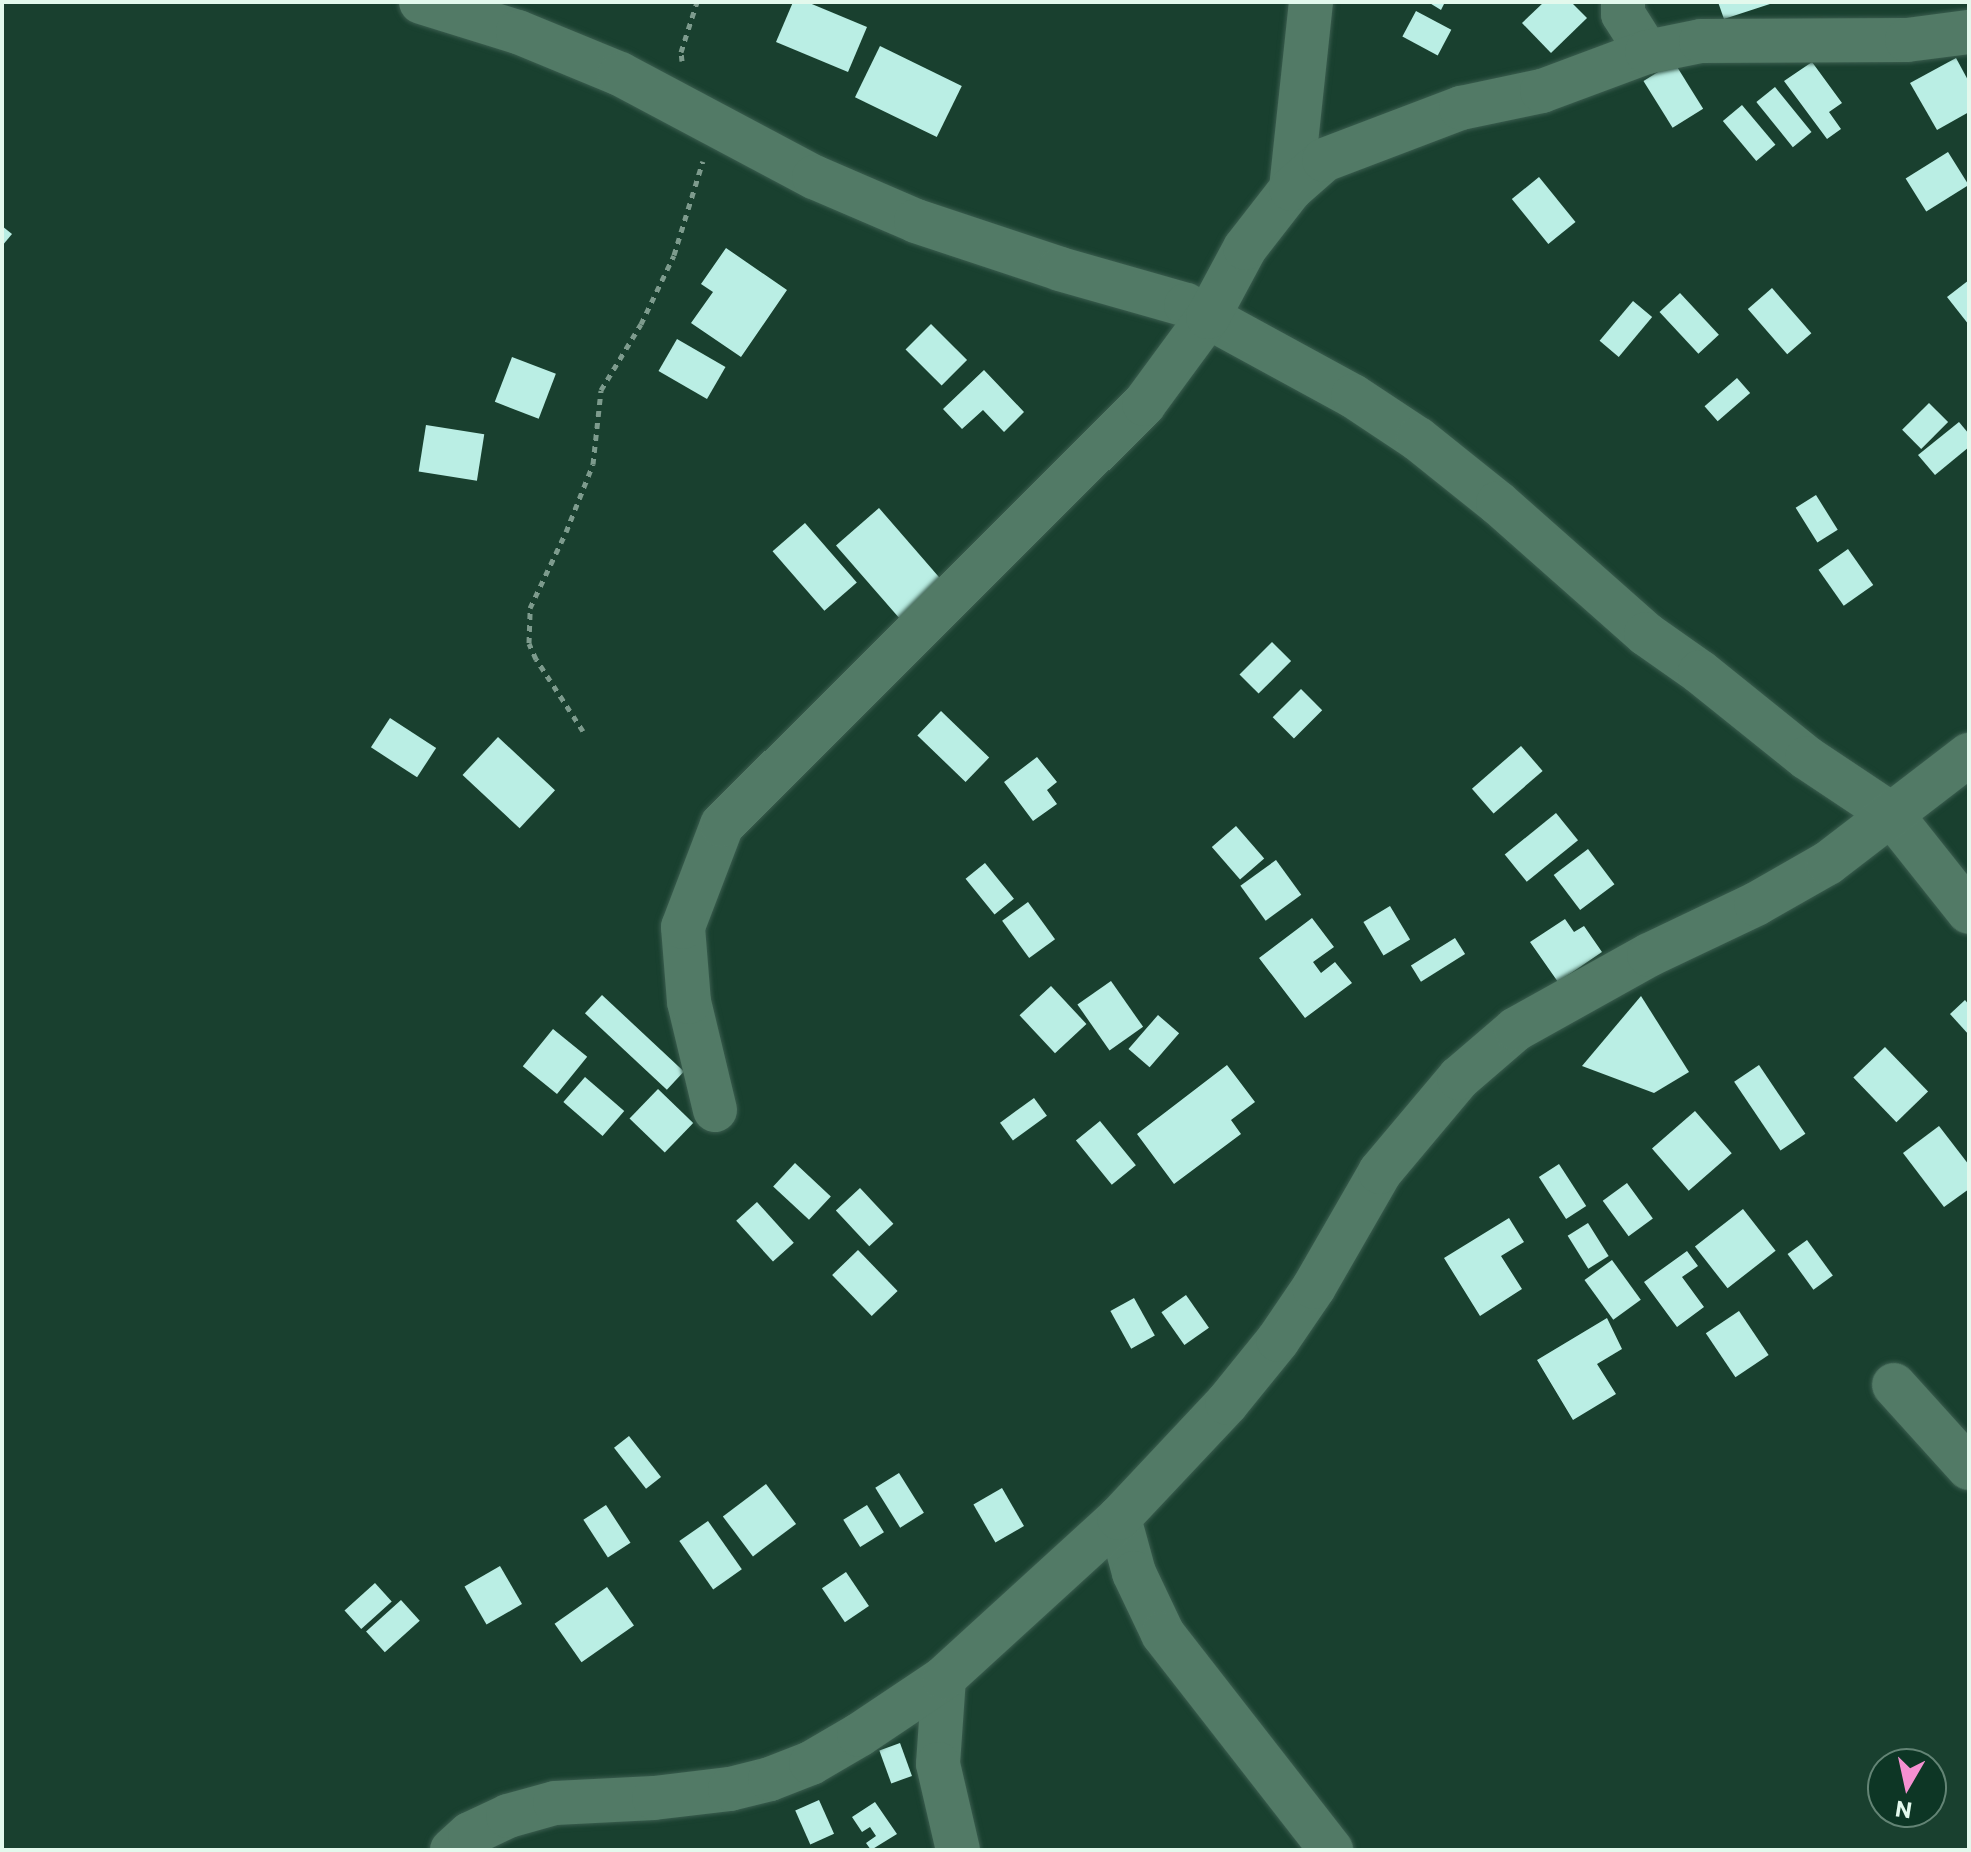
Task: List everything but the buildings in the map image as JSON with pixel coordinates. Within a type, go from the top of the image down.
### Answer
[{"type":"street","points":[[421,2],[518,32],[620,74],[814,177],[916,221],[1060,269],[1156,294],[1208,317],[1353,396],[1418,439],[1498,503],[1646,634],[1700,672],[1807,758],[1891,814],[1969,912]]},
{"type":"street","points":[[1291,189],[1311,2]]},
{"type":"street","points":[[1623,2],[1623,14],[1647,52]]},
{"type":"street","points":[[715,1110],[689,1002],[683,927],[722,825],[1144,404],[1208,317],[1245,248],[1291,189],[1324,160],[1358,144],[1461,108],[1580,79],[1647,52],[1701,41],[1907,40],[1969,32]]},
{"type":"street","points":[[452,1850],[470,1834],[508,1816],[555,1803],[654,1798],[730,1789],[770,1779],[811,1763],[944,1678],[1119,1518],[1170,1467],[1278,1340],[1314,1287],[1380,1172],[1459,1078],[1516,1029],[1649,955],[1756,904],[1828,863],[1969,755]]},
{"type":"street","points":[[1894,1385],[1969,1468]]},
{"type":"street","points":[[1119,1518],[1134,1573],[1163,1634],[1331,1850]]},
{"type":"street","points":[[944,1678],[938,1764],[958,1850]]},
{"type":"path","points":[[583,731],[536,659],[529,643],[530,608],[566,532],[593,464],[601,390],[641,324],[674,255],[690,194],[708,147],[714,125],[687,86],[682,60],[697,2]]}]
